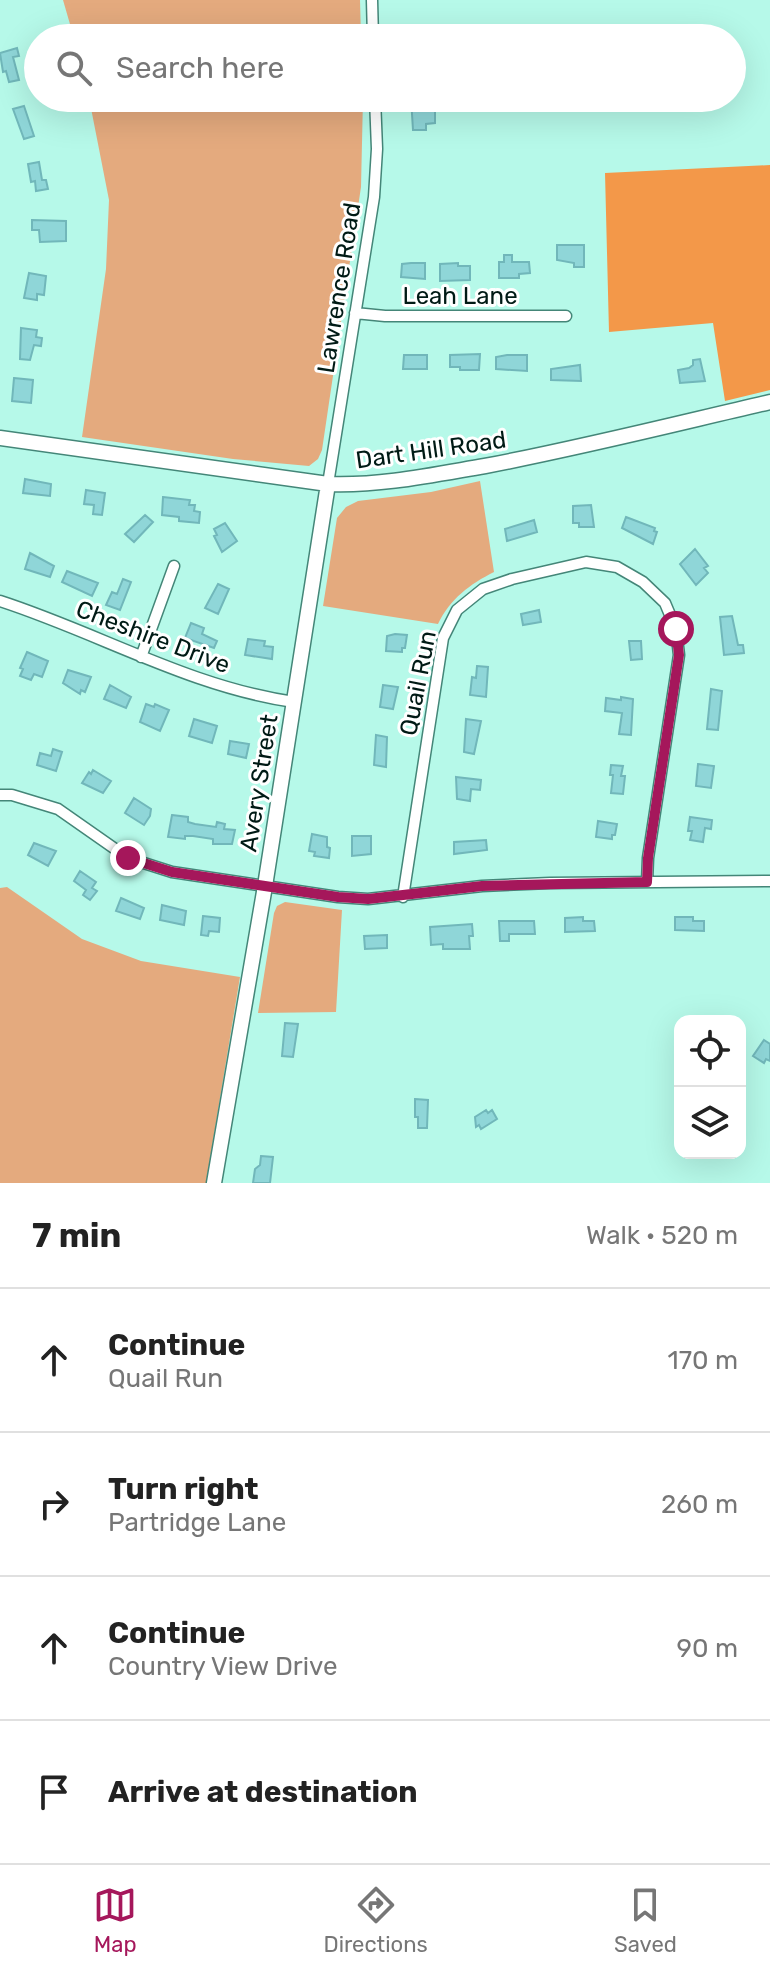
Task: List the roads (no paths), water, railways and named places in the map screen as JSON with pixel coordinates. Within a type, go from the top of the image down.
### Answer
[{"type":"main road","name":"Dart Hill Road","points":[[0,438],[328,484],[357,485],[416,478],[525,458],[770,402]]},
{"type":"main road","name":"Avery Street","points":[[214,1183],[265,886],[328,484]]},
{"type":"street","points":[[372,0],[373,24]]},
{"type":"street","name":"Lawrence Road","points":[[328,484],[374,197],[376,112]]},
{"type":"street","name":"Leah Lane","points":[[355,313],[385,316],[566,316]]},
{"type":"street","name":"Quail Run","points":[[403,897],[443,638],[457,610],[483,589],[586,562],[617,567],[643,582],[665,603],[676,629],[679,655],[647,882]]},
{"type":"street","points":[[141,657],[174,566]]},
{"type":"street","name":"Cheshire Drive","points":[[0,601],[196,678],[267,698],[294,702]]},
{"type":"street","points":[[0,795],[12,795],[58,809],[128,858],[172,872],[353,898],[403,897],[482,886],[770,881]]}]
